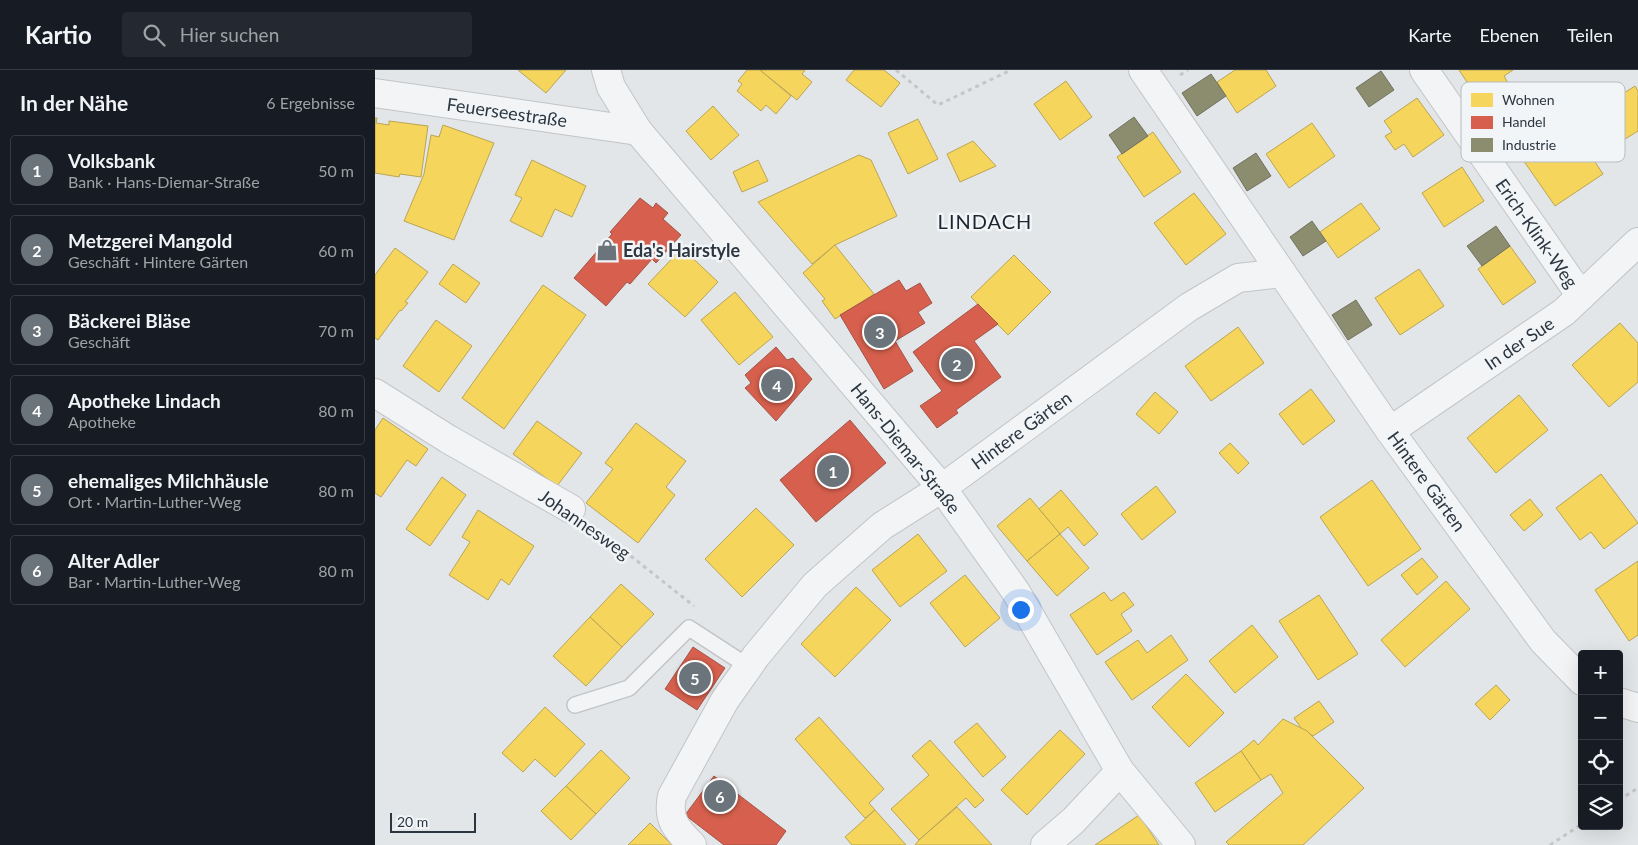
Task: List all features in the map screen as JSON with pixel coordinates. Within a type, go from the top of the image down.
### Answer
[{"type":"street","name":"Hans-Diemar-Straße","points":[[606,70],[611,87],[638,131],[942,488],[1016,592],[1120,771],[1181,845]]},
{"type":"street","name":"Hintere Gärten","points":[[1143,70],[1390,431],[1543,640],[1578,677]]},
{"type":"street","name":"Erich-Klink-Weg","points":[[1424,70],[1461,123]]},
{"type":"street","name":"Feuerseestraße","points":[[375,93],[638,131]]},
{"type":"street","name":"Erich-Klink-Weg","points":[[1488,162],[1581,296]]},
{"type":"street","name":"In der Sue","points":[[1390,431],[1564,312],[1638,242]]},
{"type":"street","name":"Hintere Gärten","points":[[692,845],[677,831],[669,810],[672,796],[725,700],[815,585],[882,526],[942,488],[1189,307],[1238,278],[1282,273]]},
{"type":"street","name":"Johannesweg","points":[[375,393],[448,439],[571,509]]},
{"type":"street","points":[[1623,703],[1638,708]]},
{"type":"street","points":[[1045,845],[1073,821],[1120,771]]},
{"type":"lane","points":[[575,705],[629,688],[689,628],[749,667]]},
{"type":"path","points":[[897,70],[938,105],[1011,70]]},
{"type":"path","name":"Johannesweg","points":[[571,509],[695,608]]},
{"type":"path","points":[[1623,797],[1638,788]]},
{"type":"path","points":[[1550,845],[1578,827]]},
{"type":"building: Wohnen","points":[[518,70],[566,70],[546,93]]},
{"type":"building: Wohnen","points":[[747,70],[760,70],[791,96],[776,114],[766,105],[761,111],[737,91],[742,84],[738,81]]},
{"type":"building: Wohnen","points":[[760,70],[805,70],[802,74],[812,82],[797,100]]},
{"type":"building: Wohnen","points":[[854,70],[884,70],[900,83],[881,107],[846,80]]},
{"type":"building: Wohnen","points":[[1235,70],[1266,70],[1276,86],[1237,113],[1217,82]]},
{"type":"building: Wohnen","points":[[1459,70],[1513,70],[1504,76],[1507,82],[1467,82]]},
{"type":"building: Wohnen","points":[[1066,81],[1092,117],[1060,140],[1034,104]]},
{"type":"building: Wohnen","points":[[1635,86],[1638,91],[1638,131],[1625,139],[1625,92]]},
{"type":"building: Wohnen","points":[[1417,98],[1444,135],[1413,157],[1404,144],[1395,150],[1385,136],[1392,132],[1384,121]]},
{"type":"building: Wohnen","points":[[713,106],[739,135],[711,160],[686,131]]},
{"type":"building: Wohnen","points":[[375,118],[377,118],[376,123],[389,125],[389,121],[428,126],[421,177],[400,174],[399,177],[375,173]]},
{"type":"building: Wohnen","points":[[918,119],[938,159],[908,174],[888,133]]},
{"type":"building: Wohnen","points":[[1312,123],[1335,156],[1289,188],[1266,154]]},
{"type":"building: Wohnen","points":[[443,125],[494,143],[454,240],[404,221],[424,174],[431,135],[439,137]]},
{"type":"building: Wohnen","points":[[1153,132],[1181,172],[1144,197],[1117,157]]},
{"type":"building: Wohnen","points":[[973,141],[996,166],[960,182],[947,154]]},
{"type":"building: Wohnen","points":[[859,155],[871,160],[897,216],[835,245],[812,264],[758,202]]},
{"type":"building: Wohnen","points":[[532,160],[586,186],[572,217],[555,209],[542,237],[510,221],[522,198],[515,195]]},
{"type":"building: Wohnen","points":[[758,160],[768,181],[742,192],[733,172]]},
{"type":"building: Wohnen","points":[[1524,162],[1595,162],[1603,174],[1555,206]]},
{"type":"building: Wohnen","points":[[1462,167],[1484,201],[1444,227],[1422,193]]},
{"type":"building: Wohnen","points":[[1194,193],[1226,234],[1186,265],[1154,223]]},
{"type":"building: Wohnen","points":[[1361,203],[1380,229],[1338,258],[1320,232]]},
{"type":"building: Wohnen","points":[[835,245],[874,294],[835,319],[822,301],[825,299],[803,273]]},
{"type":"building: Wohnen","points":[[1510,246],[1536,282],[1503,305],[1478,269]]},
{"type":"building: Wohnen","points":[[395,248],[428,272],[405,302],[408,303],[400,310],[378,340],[375,338],[375,275]]},
{"type":"building: Wohnen","points":[[682,248],[718,282],[685,317],[648,284]]},
{"type":"building: Wohnen","points":[[1014,255],[1051,292],[1008,335],[971,297]]},
{"type":"building: Wohnen","points":[[453,264],[480,283],[466,303],[439,284]]},
{"type":"building: Wohnen","points":[[1419,269],[1444,306],[1400,335],[1375,298]]},
{"type":"building: Wohnen","points":[[543,285],[586,315],[504,429],[462,398]]},
{"type":"building: Wohnen","points":[[735,292],[773,337],[739,365],[701,320]]},
{"type":"building: Wohnen","points":[[436,320],[472,346],[439,392],[403,366]]},
{"type":"building: Wohnen","points":[[1620,323],[1638,343],[1638,382],[1609,407],[1572,365]]},
{"type":"building: Wohnen","points":[[1238,327],[1264,363],[1211,401],[1185,366]]},
{"type":"building: Wohnen","points":[[1311,389],[1335,421],[1303,445],[1279,414]]},
{"type":"building: Wohnen","points":[[1155,392],[1178,412],[1159,434],[1136,414]]},
{"type":"building: Wohnen","points":[[1519,395],[1548,430],[1496,473],[1467,438]]},
{"type":"building: Wohnen","points":[[383,418],[428,449],[416,466],[407,460],[381,497],[375,493],[375,430]]},
{"type":"building: Wohnen","points":[[537,421],[582,453],[557,486],[513,454]]},
{"type":"building: Wohnen","points":[[636,423],[686,461],[666,487],[675,495],[638,543],[586,503],[613,469],[605,463]]},
{"type":"building: Wohnen","points":[[1230,443],[1249,463],[1238,474],[1219,453]]},
{"type":"building: Wohnen","points":[[1601,474],[1638,523],[1604,549],[1591,532],[1580,540],[1556,508]]},
{"type":"building: Wohnen","points":[[442,477],[466,495],[430,546],[406,529]]},
{"type":"building: Wohnen","points":[[1372,480],[1421,549],[1368,586],[1320,517]]},
{"type":"building: Wohnen","points":[[1156,486],[1176,512],[1142,540],[1121,514]]},
{"type":"building: Wohnen","points":[[1061,490],[1098,534],[1084,546],[1068,527],[1060,534],[1039,509]]},
{"type":"building: Wohnen","points":[[1030,498],[1060,534],[1027,561],[997,526]]},
{"type":"building: Wohnen","points":[[1530,499],[1543,515],[1524,531],[1510,515]]},
{"type":"building: Wohnen","points":[[756,508],[794,545],[742,597],[705,559]]},
{"type":"building: Wohnen","points":[[478,510],[534,546],[509,585],[501,579],[488,600],[449,575],[470,542],[462,537]]},
{"type":"building: Wohnen","points":[[918,534],[947,571],[900,607],[872,570]]},
{"type":"building: Wohnen","points":[[1060,534],[1089,568],[1057,596],[1027,561]]},
{"type":"building: Wohnen","points":[[1422,558],[1438,577],[1417,595],[1401,575]]},
{"type":"building: Wohnen","points":[[1638,561],[1638,635],[1629,641],[1595,590]]},
{"type":"building: Wohnen","points":[[965,575],[1000,618],[965,647],[930,603]]},
{"type":"building: Wohnen","points":[[1446,581],[1470,609],[1405,667],[1381,640]]},
{"type":"building: Wohnen","points":[[621,584],[654,614],[622,647],[590,617]]},
{"type":"building: Wohnen","points":[[856,587],[891,620],[835,677],[801,644]]},
{"type":"building: Wohnen","points":[[1104,592],[1111,601],[1124,592],[1134,605],[1121,614],[1132,631],[1097,655],[1070,615]]},
{"type":"building: Wohnen","points":[[1319,595],[1358,654],[1318,680],[1279,621]]},
{"type":"building: Wohnen","points":[[590,617],[622,647],[586,686],[553,656]]},
{"type":"building: Wohnen","points":[[1252,625],[1278,657],[1235,693],[1209,661]]},
{"type":"building: Wohnen","points":[[1171,635],[1188,660],[1132,700],[1105,662],[1138,640],[1147,653]]},
{"type":"building: Wohnen","points":[[1186,674],[1224,713],[1189,747],[1152,707]]},
{"type":"building: Wohnen","points":[[1496,685],[1510,700],[1490,720],[1475,704]]},
{"type":"building: Wohnen","points":[[1319,701],[1334,722],[1313,736],[1301,728],[1294,718]]},
{"type":"building: Wohnen","points":[[545,707],[585,744],[555,777],[535,759],[523,772],[502,753]]},
{"type":"building: Wohnen","points":[[819,717],[884,789],[869,803],[875,810],[865,818],[795,739]]},
{"type":"building: Wohnen","points":[[1283,719],[1307,731],[1364,788],[1303,845],[1229,845],[1226,842],[1283,793],[1271,774],[1261,780],[1241,751],[1254,740],[1258,745]]},
{"type":"building: Wohnen","points":[[977,723],[1006,757],[983,777],[954,742]]},
{"type":"building: Wohnen","points":[[1060,730],[1085,754],[1027,815],[1001,790]]},
{"type":"building: Wohnen","points":[[930,740],[984,800],[975,808],[966,798],[919,840],[891,809],[929,775],[912,756]]},
{"type":"building: Wohnen","points":[[601,750],[630,778],[596,814],[566,786]]},
{"type":"building: Wohnen","points":[[1241,751],[1261,780],[1215,812],[1195,783]]},
{"type":"building: Wohnen","points":[[566,786],[596,814],[571,840],[541,811]]},
{"type":"building: Wohnen","points":[[957,807],[992,845],[915,845],[919,840]]},
{"type":"building: Wohnen","points":[[875,810],[906,845],[852,845],[845,837]]},
{"type":"building: Wohnen","points":[[1139,815],[1159,845],[1095,845]]},
{"type":"building: Wohnen","points":[[650,823],[672,845],[628,845]]},
{"type":"building: Handel","points":[[640,198],[653,208],[656,203],[668,213],[663,219],[681,235],[656,263],[652,259],[630,284],[627,282],[606,306],[574,278],[612,234],[610,232]]},
{"type":"building: Handel","points":[[899,280],[906,291],[920,283],[932,303],[918,312],[925,323],[895,341],[913,371],[884,389],[840,315]]},
{"type":"building: Handel","points":[[978,304],[998,324],[974,341],[1001,377],[956,410],[958,413],[937,428],[920,406],[942,391],[913,352]]},
{"type":"building: Handel","points":[[776,347],[787,360],[793,358],[812,379],[776,421],[745,388],[751,383],[745,375]]},
{"type":"building: Handel","points":[[850,420],[886,463],[816,522],[780,480]]},
{"type":"building: Handel","points":[[693,647],[725,668],[697,710],[665,689]]},
{"type":"building: Handel","points":[[714,776],[786,831],[776,845],[724,845],[685,815]]},
{"type":"building: Industrie","points":[[1381,71],[1394,90],[1369,107],[1356,88]]},
{"type":"building: Industrie","points":[[1211,74],[1226,96],[1197,116],[1182,93]]},
{"type":"building: Industrie","points":[[1134,117],[1148,136],[1122,154],[1109,135]]},
{"type":"building: Industrie","points":[[1256,153],[1271,176],[1247,191],[1233,168]]},
{"type":"building: Industrie","points":[[1312,221],[1326,241],[1303,256],[1290,237]]},
{"type":"building: Industrie","points":[[1496,226],[1510,246],[1482,266],[1467,246]]},
{"type":"building: Industrie","points":[[1356,300],[1372,325],[1348,340],[1332,315]]},
{"type":"place","name":"Eda's Hairstyle","points":[[607,250]]},
{"type":"place","name":"Bäckerei Bläse","points":[[880,332]]},
{"type":"place","name":"Metzgerei Mangold","points":[[957,364]]},
{"type":"place","name":"Apotheke Lindach","points":[[777,385]]},
{"type":"place","name":"Volksbank","points":[[833,471]]},
{"type":"place","name":"ehemaliges Milchhäusle","points":[[695,678]]},
{"type":"place","name":"Alter Adler","points":[[720,796]]},
{"type":"district","name":"LINDACH","points":[[985,221]]}]
